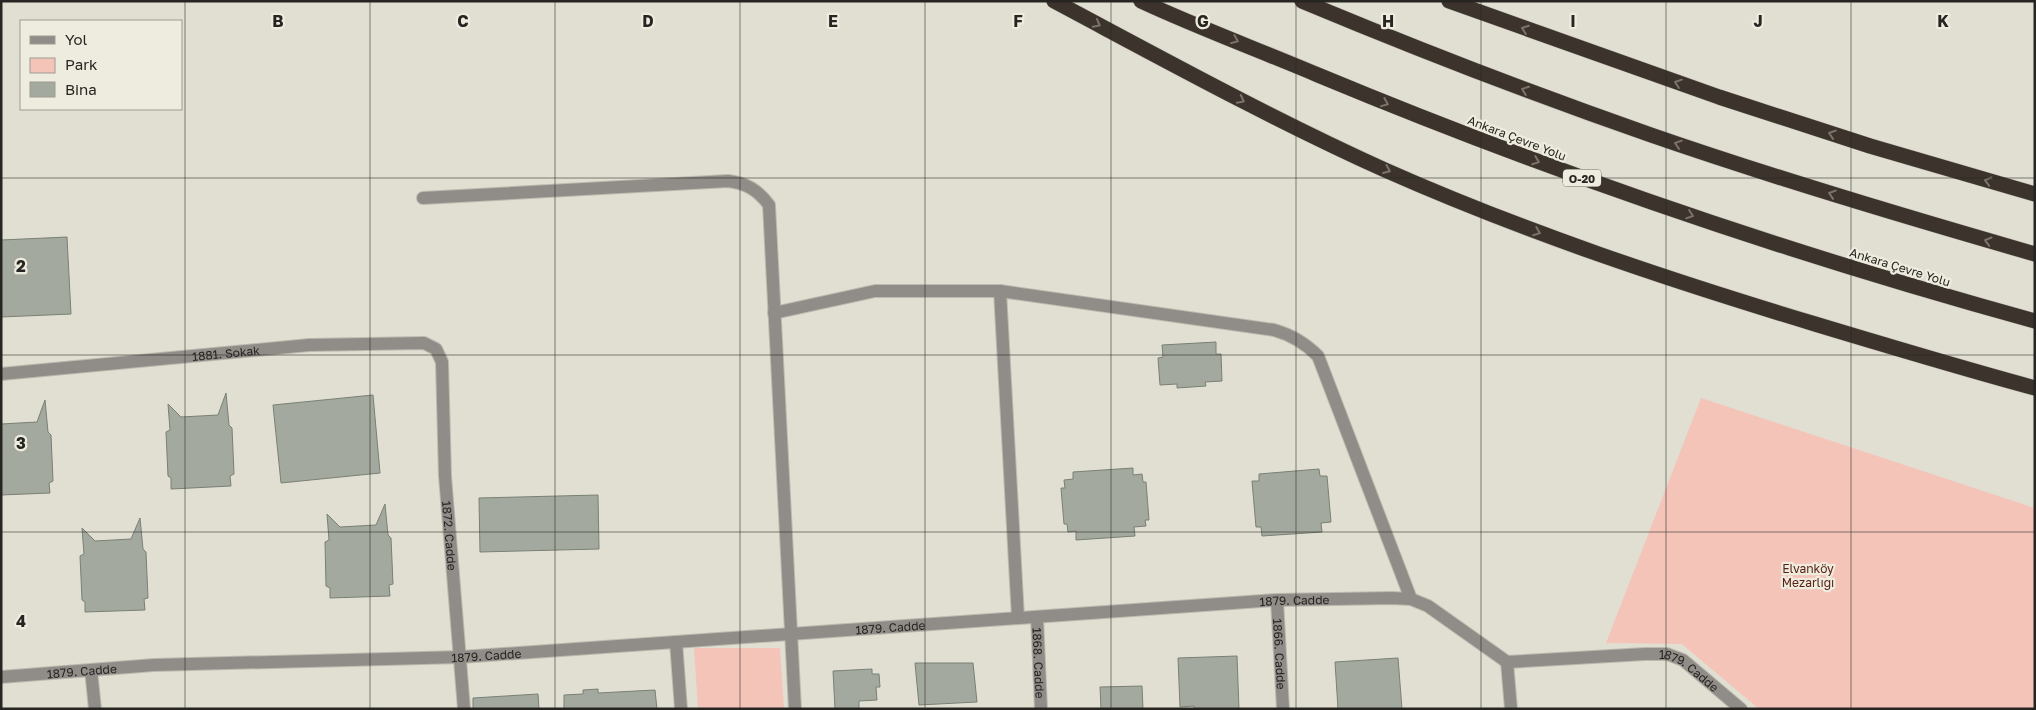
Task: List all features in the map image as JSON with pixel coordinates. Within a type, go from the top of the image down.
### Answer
[{"type":"highway","points":[[1054,1],[1185,72],[1319,139],[1388,171],[1550,237],[1692,287],[2035,388]]},
{"type":"highway","name":"Ankara Çevre Yolu","points":[[1141,1],[1422,118],[1562,171],[1808,255],[1911,287],[2035,321]]},
{"type":"highway","points":[[1302,1],[1437,56],[1653,136],[1879,209],[2035,254]]},
{"type":"highway","points":[[1449,1],[1747,106],[1870,146],[2035,194]]},
{"type":"street","points":[[423,198],[718,181],[737,182],[754,190],[769,205],[795,709]]},
{"type":"street","points":[[774,313],[875,291],[1000,291],[1274,330],[1301,341],[1318,356],[1410,599]]},
{"type":"street","points":[[1000,291],[1018,618]]},
{"type":"street","name":"1881. Sokak","points":[[1,374],[310,346],[424,343],[436,349],[442,362]]},
{"type":"street","name":"1872. Cadde","points":[[442,362],[445,476],[464,709]]},
{"type":"street","name":"1879. Cadde","points":[[1,677],[154,666],[460,657],[1277,600],[1392,598],[1410,599],[1428,606],[1507,662],[1667,654],[1683,660],[1741,709]]},
{"type":"street","name":"1866. Cadde","points":[[1277,600],[1283,709]]},
{"type":"street","name":"1868. Cadde","points":[[1037,617],[1041,709]]},
{"type":"street","points":[[676,642],[681,709]]},
{"type":"street","points":[[1507,662],[1511,709]]},
{"type":"street","points":[[91,670],[95,709]]},
{"type":"green space","name":"Elvanköy Mezarlığı","points":[[1701,398],[2035,508],[2035,709],[1759,709],[1682,644],[1606,643]]},
{"type":"green space","points":[[694,648],[780,648],[784,709],[698,709]]},
{"type":"building","points":[[67,237],[71,314],[1,317],[1,240]]},
{"type":"building","points":[[1216,342],[1216,354],[1221,354],[1222,381],[1205,382],[1206,386],[1177,388],[1177,384],[1160,385],[1158,358],[1163,357],[1162,345]]},
{"type":"building","points":[[226,393],[229,425],[232,428],[234,474],[230,476],[231,486],[171,489],[171,478],[168,476],[166,432],[170,430],[168,404],[181,417],[218,415]]},
{"type":"building","points":[[373,395],[380,473],[281,483],[273,405]]},
{"type":"building","points":[[45,400],[48,432],[51,435],[53,481],[49,483],[50,493],[1,495],[1,424],[37,422]]},
{"type":"building","points":[[1133,468],[1133,475],[1142,474],[1143,482],[1146,482],[1149,520],[1145,520],[1146,526],[1134,527],[1135,536],[1076,540],[1076,531],[1068,532],[1067,524],[1064,524],[1061,488],[1065,488],[1064,480],[1073,479],[1073,472]]},
{"type":"building","points":[[1319,469],[1320,476],[1327,476],[1331,522],[1321,523],[1322,532],[1262,536],[1261,527],[1256,527],[1252,481],[1259,481],[1259,474]]},
{"type":"building","points":[[598,495],[599,549],[480,552],[479,498]]},
{"type":"building","points":[[385,504],[388,535],[391,538],[393,584],[389,585],[390,596],[330,598],[330,588],[326,586],[325,542],[329,540],[327,514],[340,527],[376,525]]},
{"type":"building","points":[[140,518],[143,549],[146,552],[148,598],[144,599],[145,610],[85,612],[85,602],[82,600],[80,556],[84,554],[82,528],[95,541],[131,539]]},
{"type":"building","points":[[1237,656],[1239,709],[1194,709],[1194,706],[1180,707],[1178,658]]},
{"type":"building","points":[[1398,658],[1402,709],[1338,709],[1335,662]]},
{"type":"building","points":[[915,663],[973,663],[977,702],[919,705]]},
{"type":"building","points":[[872,669],[872,674],[879,674],[880,687],[876,687],[877,700],[859,701],[859,709],[835,709],[833,671]]},
{"type":"building","points":[[1142,686],[1143,709],[1101,709],[1100,687]]},
{"type":"building","points":[[598,689],[598,693],[655,690],[657,709],[564,709],[564,695],[583,694],[583,690]]},
{"type":"building","points":[[538,694],[539,709],[473,709],[473,698]]}]
